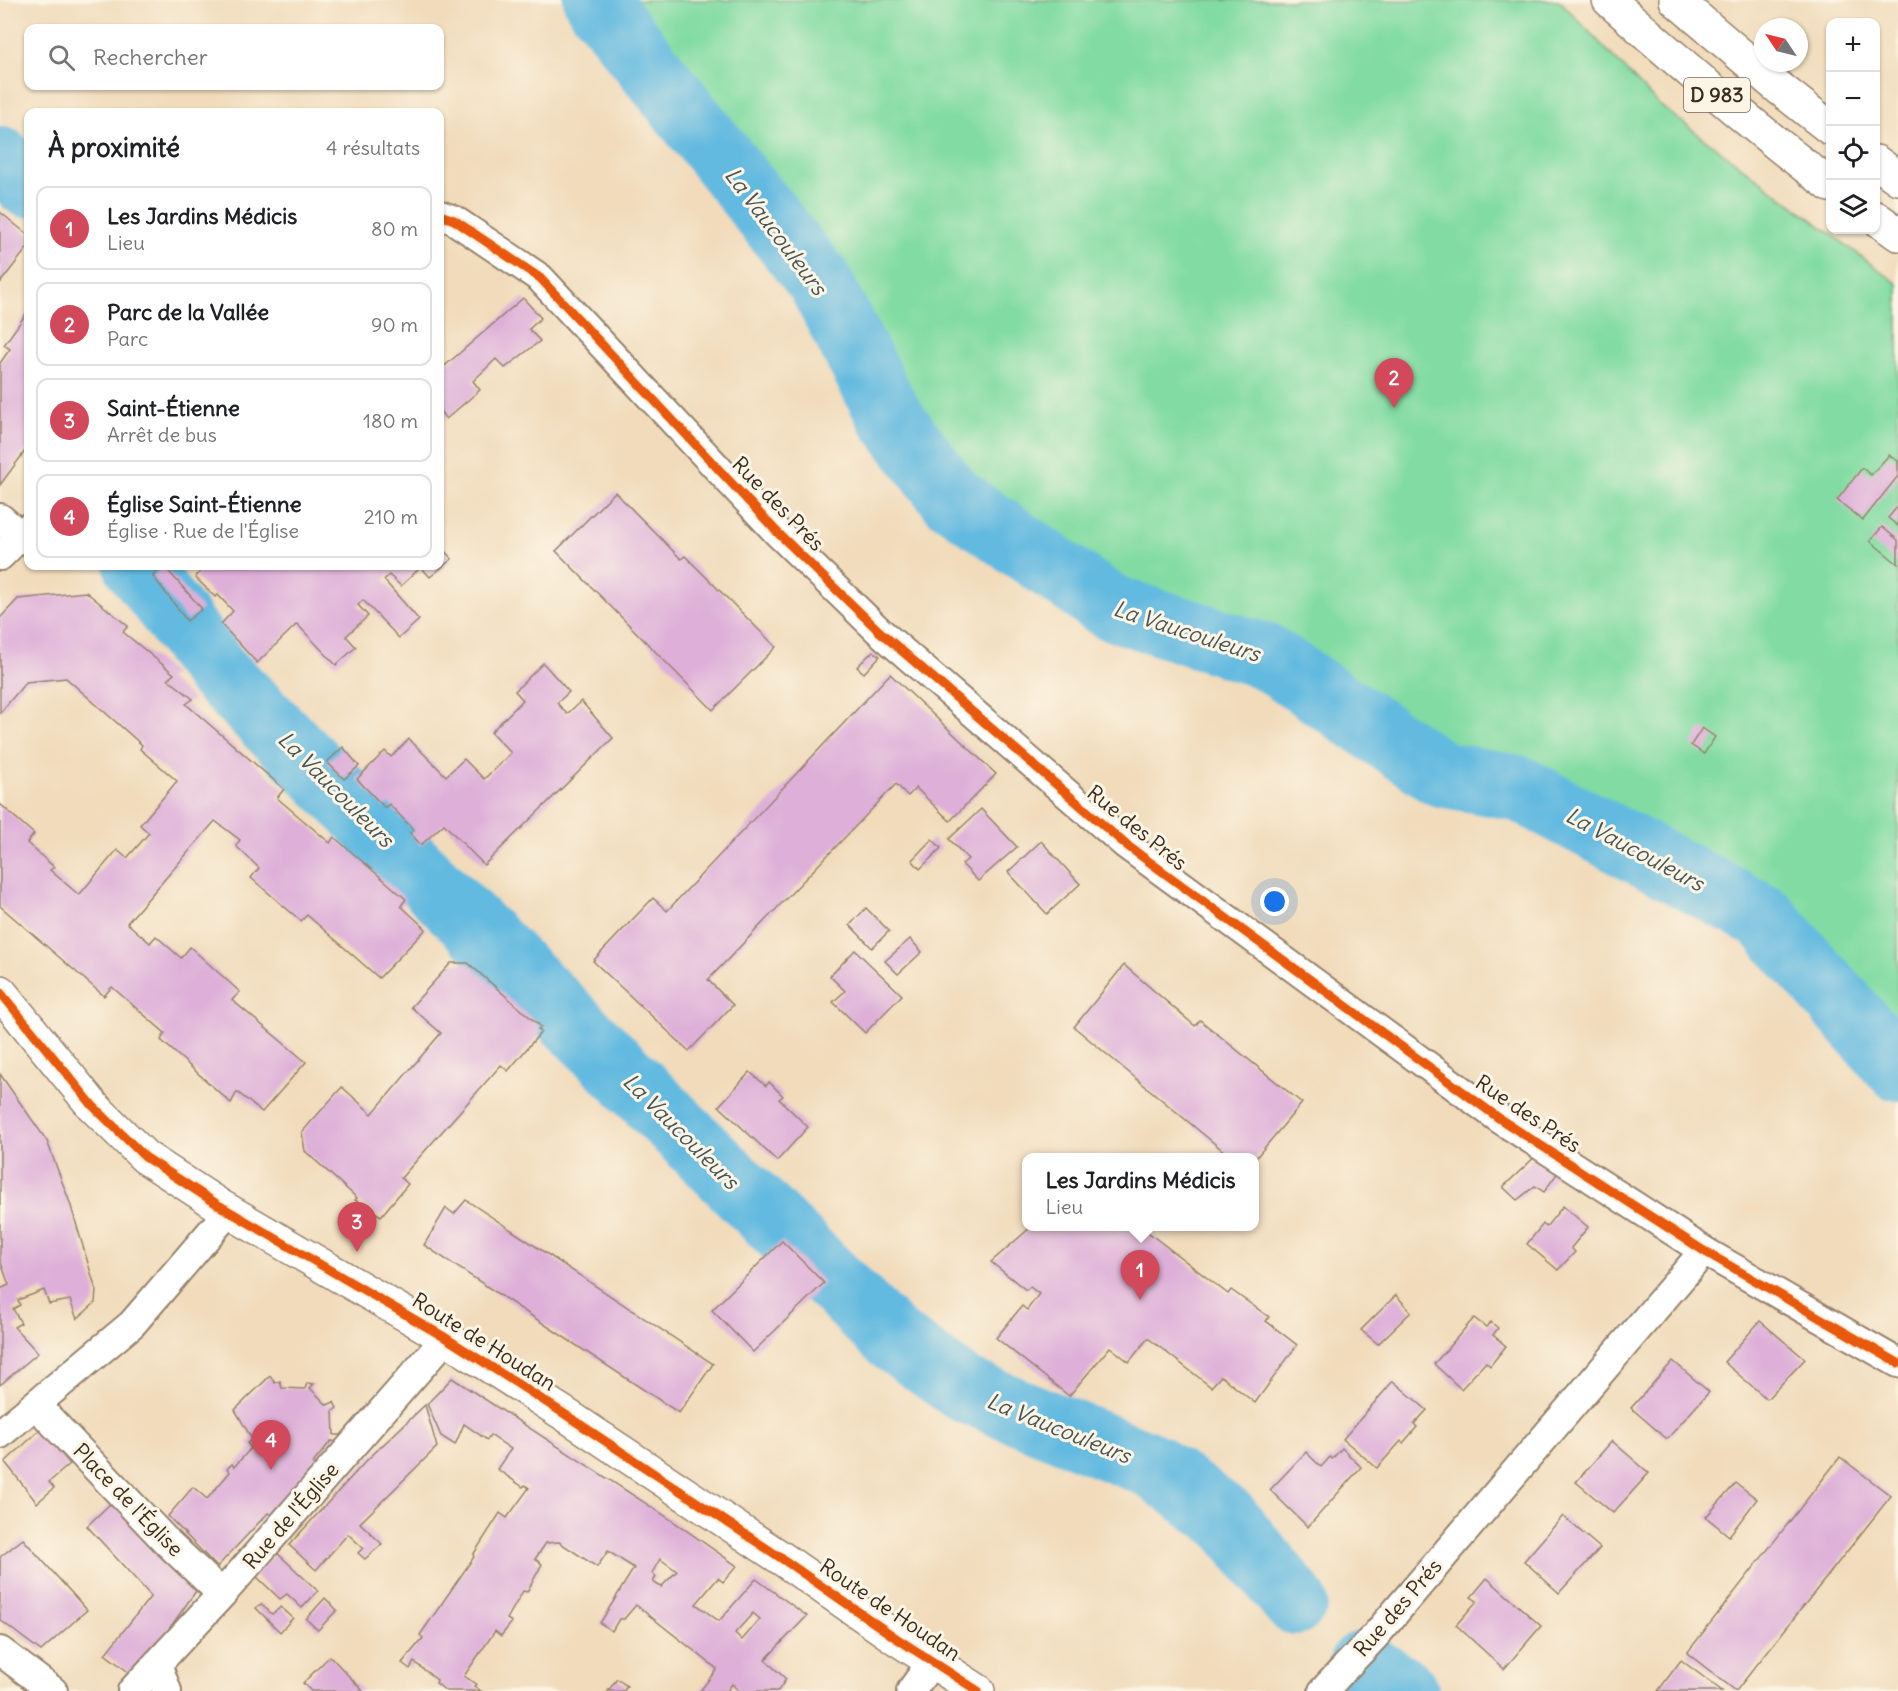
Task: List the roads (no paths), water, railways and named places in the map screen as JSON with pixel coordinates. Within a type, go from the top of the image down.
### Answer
[{"type":"street","name":"D 983","points":[[1609,0],[1715,93],[1826,182]]},
{"type":"street","points":[[1676,0],[1826,126]]},
{"type":"street","points":[[1880,165],[1898,178]]},
{"type":"street","name":"Rue des Prés","points":[[444,217],[453,220],[540,278],[778,533],[879,631],[1125,844],[1500,1119],[1704,1251],[1898,1363]]},
{"type":"street","points":[[1880,221],[1898,234]]},
{"type":"street","points":[[0,556],[16,527]]},
{"type":"street","name":"Route de Houdan","points":[[0,992],[93,1106],[145,1157],[229,1211],[446,1338],[563,1413],[978,1691]]},
{"type":"street","points":[[0,1434],[132,1324],[229,1211]]},
{"type":"street","name":"Rue des Prés","points":[[1323,1691],[1375,1636],[1704,1251]]},
{"type":"street","name":"Rue de l'Église","points":[[132,1691],[222,1594],[446,1338]]},
{"type":"street","name":"Place de l'Église","points":[[36,1405],[167,1542],[222,1594]]},
{"type":"street","points":[[0,1651],[53,1691]]},
{"type":"street","points":[[911,1691],[933,1660]]},
{"type":"street","points":[[157,1664],[167,1691]]},
{"type":"waterway","name":"La Vaucouleurs","points":[[596,0],[819,281],[889,415],[952,498],[1110,607],[1267,657],[1441,774],[1518,788],[1764,917],[1898,1068]]},
{"type":"waterway","name":"La Vaucouleurs","points":[[0,159],[24,181]]},
{"type":"waterway","name":"La Vaucouleurs","points":[[140,570],[217,672],[891,1338],[963,1389],[1151,1465],[1227,1519],[1295,1602]]},
{"type":"waterway","name":"La Vaucouleurs","points":[[1362,1664],[1406,1691]]},
{"type":"place","name":"Parc de la Vallée","points":[[1394,408]]},
{"type":"place","name":"Saint-Étienne","points":[[357,1252]]},
{"type":"place","name":"Les Jardins Médicis","points":[[1140,1300]]},
{"type":"place","name":"Église Saint-Étienne","points":[[271,1470]]}]
